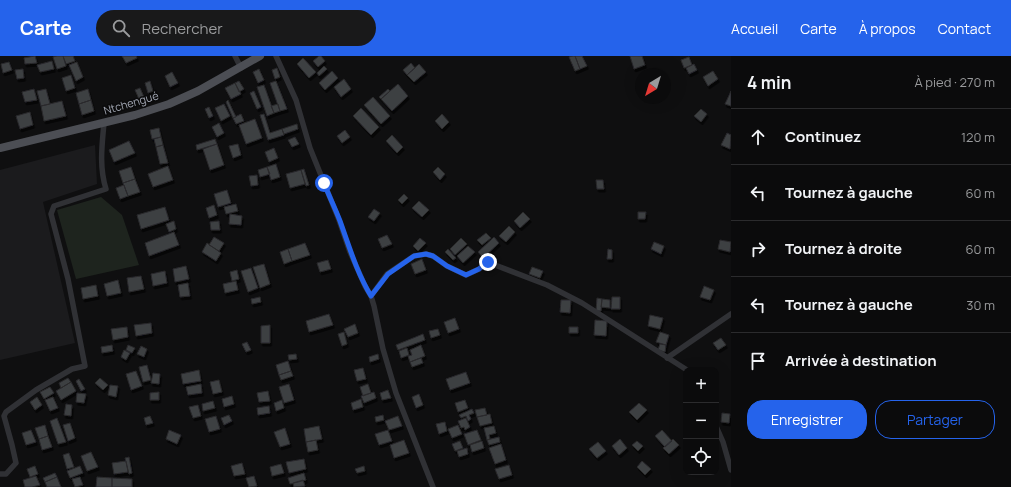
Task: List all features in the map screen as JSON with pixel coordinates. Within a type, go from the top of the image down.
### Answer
[{"type":"main road","name":"Ntchengué","points":[[0,148],[135,115],[169,104],[198,91],[260,56]]},
{"type":"street","points":[[235,56],[241,68]]},
{"type":"street","points":[[276,56],[296,100],[310,148],[340,220],[350,252],[364,286],[371,296],[383,349],[396,393],[433,487]]},
{"type":"street","points":[[0,474],[6,474],[16,463],[12,445],[2,417],[6,412],[36,390],[72,368],[84,366],[68,280],[51,214],[54,206],[106,189],[103,178],[102,147],[104,122]]},
{"type":"street","points":[[371,296],[388,274],[414,256],[426,254],[433,256],[447,266],[466,275],[479,269],[488,262],[547,285],[582,303],[683,368]]},
{"type":"street","points":[[667,358],[731,314]]},
{"type":"street","points":[[719,432],[724,442],[731,470]]},
{"type":"shaded area","points":[[95,145],[97,184],[43,202],[75,343],[0,360],[0,170]]},
{"type":"shaded area","points":[[101,197],[122,215],[139,265],[76,279],[57,210]]},
{"type":"building","points":[[35,56],[37,63],[25,64],[24,58]]},
{"type":"building","points":[[63,56],[66,66],[57,69],[53,57]]},
{"type":"building","points":[[63,56],[73,56],[75,61],[66,64]]},
{"type":"building","points":[[122,56],[136,56],[137,58],[126,63]]},
{"type":"building","points":[[321,56],[325,61],[318,67],[313,61]]},
{"type":"building","points":[[575,56],[580,69],[575,71],[569,57]]},
{"type":"building","points":[[575,56],[582,56],[587,66],[580,69]]},
{"type":"building","points":[[630,56],[642,56],[645,65],[634,69]]},
{"type":"building","points":[[689,57],[692,65],[684,68],[681,60]]},
{"type":"building","points":[[303,58],[316,72],[309,78],[297,64]]},
{"type":"building","points":[[52,61],[54,69],[40,72],[37,65]]},
{"type":"building","points":[[9,62],[12,70],[3,73],[1,64]]},
{"type":"building","points":[[77,62],[83,77],[76,81],[69,65]]},
{"type":"building","points":[[411,63],[415,68],[407,75],[403,70]]},
{"type":"building","points":[[419,64],[426,72],[414,82],[407,75]]},
{"type":"building","points":[[694,64],[697,70],[689,74],[686,68]]},
{"type":"building","points":[[324,66],[327,69],[319,76],[317,73]]},
{"type":"building","points":[[277,68],[280,77],[275,79],[272,70]]},
{"type":"building","points":[[23,69],[24,78],[17,79],[15,70]]},
{"type":"building","points":[[259,69],[264,80],[258,83],[253,72]]},
{"type":"building","points":[[332,71],[338,78],[325,90],[319,83]]},
{"type":"building","points":[[713,71],[718,79],[708,86],[703,77]]},
{"type":"building","points":[[172,72],[178,83],[170,87],[165,76]]},
{"type":"building","points":[[71,75],[75,88],[66,91],[62,78]]},
{"type":"building","points":[[344,79],[351,89],[341,97],[334,87]]},
{"type":"building","points":[[150,81],[153,91],[148,93],[145,83]]},
{"type":"building","points":[[239,81],[244,89],[239,92],[235,83]]},
{"type":"building","points":[[276,81],[287,109],[280,111],[270,83]]},
{"type":"building","points":[[235,83],[241,94],[231,99],[225,88]]},
{"type":"building","points":[[398,84],[408,96],[392,111],[381,99]]},
{"type":"building","points":[[264,85],[274,113],[267,116],[257,87]]},
{"type":"building","points":[[140,88],[144,97],[139,99],[135,90]]},
{"type":"building","points":[[34,89],[37,100],[25,102],[22,92]]},
{"type":"building","points":[[46,89],[50,104],[41,106],[37,91]]},
{"type":"building","points":[[88,89],[91,100],[79,104],[76,93]]},
{"type":"building","points":[[388,89],[390,91],[381,99],[379,97]]},
{"type":"building","points":[[254,91],[261,107],[257,109],[250,93]]},
{"type":"building","points":[[731,91],[731,106],[725,104]]},
{"type":"building","points":[[373,97],[390,116],[381,124],[364,105]]},
{"type":"building","points":[[91,100],[94,111],[82,115],[79,104]]},
{"type":"building","points":[[228,100],[236,117],[233,118],[226,102]]},
{"type":"building","points":[[62,101],[66,116],[44,121],[41,106]]},
{"type":"building","points":[[224,104],[230,116],[221,121],[215,108]]},
{"type":"building","points":[[278,104],[280,111],[274,113],[271,106]]},
{"type":"building","points":[[209,107],[213,116],[209,118],[205,109]]},
{"type":"building","points":[[361,108],[379,127],[371,135],[353,116]]},
{"type":"building","points":[[701,109],[707,114],[701,122],[694,116]]},
{"type":"building","points":[[30,112],[33,125],[20,129],[16,116]]},
{"type":"building","points":[[241,114],[244,121],[236,124],[233,118]]},
{"type":"building","points":[[264,114],[270,133],[282,129],[284,135],[268,140],[260,115]]},
{"type":"building","points":[[442,114],[449,122],[442,129],[435,121]]},
{"type":"building","points":[[255,119],[262,138],[246,144],[239,125]]},
{"type":"building","points":[[219,123],[224,133],[217,137],[212,127]]},
{"type":"building","points":[[297,124],[298,129],[284,134],[282,129]]},
{"type":"building","points":[[159,128],[161,137],[152,139],[150,130]]},
{"type":"building","points":[[345,130],[350,137],[342,143],[337,136]]},
{"type":"building","points":[[727,133],[731,135],[730,149],[721,145]]},
{"type":"building","points":[[392,135],[403,147],[397,153],[386,141]]},
{"type":"building","points":[[161,137],[163,145],[156,147],[154,139]]},
{"type":"building","points":[[295,137],[299,144],[292,147],[288,140]]},
{"type":"building","points":[[215,139],[217,144],[197,150],[196,145]]},
{"type":"building","points":[[129,141],[135,153],[114,162],[109,150]]},
{"type":"building","points":[[217,144],[224,165],[210,170],[203,149]]},
{"type":"building","points":[[238,144],[241,155],[233,158],[229,146]]},
{"type":"building","points":[[163,145],[168,163],[160,164],[156,147]]},
{"type":"building","points":[[274,148],[278,158],[269,162],[265,152]]},
{"type":"building","points":[[276,164],[280,177],[271,180],[267,167]]},
{"type":"building","points":[[168,166],[173,180],[153,187],[148,174]]},
{"type":"building","points":[[131,167],[135,179],[123,183],[119,171]]},
{"type":"building","points":[[267,167],[270,174],[260,177],[258,170]]},
{"type":"building","points":[[438,167],[445,174],[440,180],[433,172]]},
{"type":"building","points":[[304,169],[309,185],[306,186],[301,170]]},
{"type":"building","points":[[301,170],[305,184],[290,188],[286,174]]},
{"type":"building","points":[[257,175],[258,185],[251,186],[249,176]]},
{"type":"building","points":[[135,179],[140,192],[128,196],[123,183]]},
{"type":"building","points":[[596,180],[603,180],[604,189],[597,189]]},
{"type":"building","points":[[124,185],[128,196],[120,199],[116,188]]},
{"type":"building","points":[[227,190],[231,203],[218,207],[214,194]]},
{"type":"building","points":[[404,194],[408,198],[402,204],[398,200]]},
{"type":"building","points":[[419,201],[429,210],[422,217],[412,208]]},
{"type":"building","points":[[236,204],[238,211],[226,214],[224,207]]},
{"type":"building","points":[[214,205],[217,215],[209,218],[206,208]]},
{"type":"building","points":[[165,207],[169,220],[141,229],[137,215]]},
{"type":"building","points":[[374,209],[380,213],[374,221],[368,217]]},
{"type":"building","points":[[523,212],[530,219],[520,228],[514,221]]},
{"type":"building","points":[[638,212],[646,212],[645,219],[638,219]]},
{"type":"building","points":[[230,214],[242,216],[241,225],[229,224]]},
{"type":"building","points":[[174,221],[176,229],[169,232],[166,224]]},
{"type":"building","points":[[219,221],[220,230],[211,230],[210,222]]},
{"type":"building","points":[[509,226],[515,232],[506,242],[499,236]]},
{"type":"building","points":[[174,232],[179,245],[149,256],[145,243]]},
{"type":"building","points":[[486,233],[491,238],[482,245],[477,240]]},
{"type":"building","points":[[387,235],[392,244],[382,248],[378,239]]},
{"type":"building","points":[[214,237],[224,243],[219,251],[209,245]]},
{"type":"building","points":[[494,237],[499,243],[483,258],[478,252]]},
{"type":"building","points":[[420,238],[426,243],[418,251],[413,246]]},
{"type":"building","points":[[461,238],[467,244],[455,255],[450,249]]},
{"type":"building","points":[[720,240],[731,242],[730,252],[718,249]]},
{"type":"building","points":[[654,242],[664,246],[661,254],[651,249]]},
{"type":"building","points":[[207,243],[221,253],[216,261],[202,252]]},
{"type":"building","points":[[305,243],[310,255],[292,261],[288,249]]},
{"type":"building","points":[[468,246],[475,252],[463,263],[457,256]]},
{"type":"building","points":[[288,249],[292,261],[284,264],[280,252]]},
{"type":"building","points":[[448,249],[456,258],[453,260],[445,252]]},
{"type":"building","points":[[608,249],[612,250],[612,259],[607,259]]},
{"type":"building","points":[[422,259],[426,270],[415,274],[411,264]]},
{"type":"building","points":[[328,260],[331,269],[320,272],[317,263]]},
{"type":"building","points":[[264,264],[270,284],[260,288],[253,267]]},
{"type":"building","points":[[186,266],[189,279],[175,282],[173,269]]},
{"type":"building","points":[[532,267],[543,271],[540,278],[529,274]]},
{"type":"building","points":[[251,268],[258,288],[248,292],[241,271]]},
{"type":"building","points":[[237,270],[239,279],[232,281],[230,272]]},
{"type":"building","points":[[165,271],[167,283],[153,286],[151,274]]},
{"type":"building","points":[[141,276],[144,289],[129,292],[127,278]]},
{"type":"building","points":[[118,280],[121,293],[107,296],[104,284]]},
{"type":"building","points":[[236,281],[238,290],[225,293],[223,284]]},
{"type":"building","points":[[188,283],[190,296],[180,297],[178,285]]},
{"type":"building","points":[[96,285],[98,296],[83,299],[81,288]]},
{"type":"building","points":[[704,286],[714,290],[710,300],[700,297]]},
{"type":"building","points":[[260,297],[261,302],[252,304],[251,299]]},
{"type":"building","points":[[612,297],[620,297],[620,309],[611,309]]},
{"type":"building","points":[[597,298],[602,299],[601,311],[596,311]]},
{"type":"building","points":[[602,299],[610,300],[610,308],[601,307]]},
{"type":"building","points":[[561,300],[571,300],[570,313],[560,312]]},
{"type":"building","points":[[329,314],[333,325],[309,332],[306,321]]},
{"type":"building","points":[[650,315],[663,318],[660,329],[648,326]]},
{"type":"building","points":[[455,318],[459,329],[448,333],[444,322]]},
{"type":"building","points":[[595,320],[607,321],[606,336],[594,335]]},
{"type":"building","points":[[151,323],[152,333],[136,336],[134,325]]},
{"type":"building","points":[[355,324],[358,333],[348,337],[344,329]]},
{"type":"building","points":[[270,325],[270,343],[261,343],[261,326]]},
{"type":"building","points":[[127,327],[128,337],[113,340],[111,329]]},
{"type":"building","points":[[569,327],[578,327],[578,333],[569,333]]},
{"type":"building","points":[[438,329],[440,335],[431,338],[429,331]]},
{"type":"building","points":[[344,332],[347,344],[342,346],[338,334]]},
{"type":"building","points":[[660,332],[669,335],[666,345],[656,342]]},
{"type":"building","points":[[423,334],[425,340],[398,350],[396,345]]},
{"type":"building","points":[[721,338],[726,345],[718,350],[713,343]]},
{"type":"building","points":[[247,342],[251,350],[246,352],[242,344]]},
{"type":"building","points":[[660,344],[666,345],[665,352],[658,350]]},
{"type":"building","points":[[112,345],[113,351],[102,353],[101,347]]},
{"type":"building","points":[[128,345],[135,348],[132,353],[126,350]]},
{"type":"building","points":[[421,345],[425,356],[410,362],[408,356],[412,355],[410,350]]},
{"type":"building","points":[[141,346],[147,349],[144,357],[137,354]]},
{"type":"building","points":[[407,348],[409,355],[401,358],[399,351]]},
{"type":"building","points":[[124,350],[130,353],[126,360],[121,357]]},
{"type":"building","points":[[296,354],[297,359],[289,360],[288,355]]},
{"type":"building","points":[[378,354],[379,359],[370,362],[369,357]]},
{"type":"building","points":[[421,358],[423,363],[412,367],[410,362]]},
{"type":"building","points":[[288,361],[291,371],[279,375],[276,365]]},
{"type":"building","points":[[147,365],[151,380],[143,382],[139,367]]},
{"type":"building","points":[[363,368],[366,379],[357,381],[354,370]]},
{"type":"building","points":[[199,370],[201,381],[183,384],[181,374]]},
{"type":"building","points":[[136,371],[142,386],[131,390],[126,374]]},
{"type":"building","points":[[291,371],[293,376],[281,380],[279,375]]},
{"type":"building","points":[[466,372],[470,383],[450,390],[446,379]]},
{"type":"building","points":[[153,373],[160,374],[159,384],[151,383]]},
{"type":"building","points":[[68,378],[71,382],[61,388],[59,383]]},
{"type":"building","points":[[100,378],[108,385],[103,390],[95,383]]},
{"type":"building","points":[[79,379],[85,389],[81,391],[76,381]]},
{"type":"building","points":[[219,380],[222,392],[213,394],[210,382]]},
{"type":"building","points":[[71,382],[76,391],[61,400],[56,391]]},
{"type":"building","points":[[201,384],[202,393],[188,395],[186,387]]},
{"type":"building","points":[[289,384],[294,400],[284,403],[279,387]]},
{"type":"building","points":[[368,384],[371,393],[363,396],[360,387]]},
{"type":"building","points":[[110,385],[118,386],[116,397],[108,395]]},
{"type":"building","points":[[50,387],[54,393],[44,399],[40,392]]},
{"type":"building","points":[[388,390],[391,398],[382,400],[380,393]]},
{"type":"building","points":[[268,391],[270,401],[259,402],[257,393]]},
{"type":"building","points":[[159,392],[159,400],[150,400],[150,393]]},
{"type":"building","points":[[374,392],[376,398],[364,403],[361,396]]},
{"type":"building","points":[[77,393],[86,394],[84,403],[76,402]]},
{"type":"building","points":[[419,394],[423,405],[416,408],[412,397]]},
{"type":"building","points":[[232,396],[234,404],[224,407],[222,399]]},
{"type":"building","points":[[37,397],[42,405],[35,410],[30,402]]},
{"type":"building","points":[[53,397],[58,408],[50,411],[45,400]]},
{"type":"building","points":[[361,399],[363,407],[353,410],[351,403]]},
{"type":"building","points":[[282,400],[284,408],[276,411],[274,403]]},
{"type":"building","points":[[465,400],[468,408],[458,412],[455,403]]},
{"type":"building","points":[[213,401],[215,408],[203,411],[202,404]]},
{"type":"building","points":[[639,403],[647,410],[637,420],[629,412]]},
{"type":"building","points":[[66,404],[72,405],[71,416],[64,415]]},
{"type":"building","points":[[198,405],[201,416],[193,418],[189,407]]},
{"type":"building","points":[[269,406],[270,413],[258,415],[257,408]]},
{"type":"building","points":[[485,408],[487,415],[477,417],[475,410]]},
{"type":"building","points":[[472,409],[474,413],[469,415],[471,419],[468,421],[466,416],[461,418],[459,415]]},
{"type":"building","points":[[722,413],[730,414],[729,423],[721,422]]},
{"type":"building","points":[[490,414],[492,423],[480,426],[477,417]]},
{"type":"building","points":[[229,415],[232,421],[224,425],[221,418]]},
{"type":"building","points":[[383,415],[384,420],[376,422],[375,417]]},
{"type":"building","points":[[150,416],[153,423],[146,425],[144,418]]},
{"type":"building","points":[[216,416],[220,429],[209,432],[205,419]]},
{"type":"building","points":[[398,416],[402,426],[389,430],[385,421]]},
{"type":"building","points":[[57,418],[66,442],[58,444],[50,421]]},
{"type":"building","points":[[466,418],[470,427],[465,430],[464,427],[461,428],[458,421]]},
{"type":"building","points":[[445,422],[447,431],[439,434],[436,424]]},
{"type":"building","points":[[70,423],[75,438],[68,441],[63,425]]},
{"type":"building","points":[[45,425],[48,436],[39,439],[35,428]]},
{"type":"building","points":[[458,425],[462,434],[452,438],[448,429]]},
{"type":"building","points":[[319,426],[322,439],[306,442],[304,429]]},
{"type":"building","points":[[494,426],[496,433],[489,435],[490,439],[487,440],[484,428]]},
{"type":"building","points":[[285,428],[290,444],[280,447],[274,432]]},
{"type":"building","points":[[31,430],[36,442],[26,445],[22,433]]},
{"type":"building","points":[[169,430],[181,435],[177,444],[166,439]]},
{"type":"building","points":[[388,430],[392,441],[379,445],[375,434]]},
{"type":"building","points":[[477,430],[481,440],[468,445],[464,434]]},
{"type":"building","points":[[662,430],[672,441],[665,447],[655,436]]},
{"type":"building","points":[[48,436],[52,447],[42,450],[39,439]]},
{"type":"building","points":[[499,437],[500,442],[489,445],[487,440]]},
{"type":"building","points":[[620,439],[627,448],[619,455],[612,446]]},
{"type":"building","points":[[673,439],[679,445],[669,454],[663,448]]},
{"type":"building","points":[[316,440],[318,450],[308,452],[306,442]]},
{"type":"building","points":[[404,440],[409,453],[394,458],[390,445]]},
{"type":"building","points":[[460,441],[463,448],[455,451],[452,444]]},
{"type":"building","points":[[482,441],[484,448],[472,452],[470,445]]},
{"type":"building","points":[[637,441],[643,446],[638,451],[632,445]]},
{"type":"building","points":[[598,442],[606,451],[597,458],[589,449]]},
{"type":"building","points":[[501,444],[506,460],[495,464],[489,448]]},
{"type":"building","points":[[467,448],[468,454],[459,457],[457,451]]},
{"type":"building","points":[[91,452],[98,467],[87,471],[81,456]]},
{"type":"building","points":[[69,453],[74,467],[67,469],[63,455]]},
{"type":"building","points":[[129,457],[132,473],[129,474],[125,458]]},
{"type":"building","points":[[304,459],[306,469],[289,473],[286,462]]},
{"type":"building","points":[[126,461],[128,472],[114,474],[112,463]]},
{"type":"building","points":[[642,461],[651,469],[645,475],[637,467]]},
{"type":"building","points":[[242,463],[245,474],[234,476],[231,466]]},
{"type":"building","points":[[281,464],[284,473],[272,476],[270,467]]},
{"type":"building","points":[[509,465],[512,475],[499,479],[495,469]]},
{"type":"building","points":[[35,466],[38,474],[30,477],[27,469]]},
{"type":"building","points":[[80,466],[83,473],[70,478],[67,471]]},
{"type":"building","points":[[364,466],[365,471],[357,473],[355,469]]},
{"type":"building","points":[[55,473],[57,477],[45,482],[43,478]]},
{"type":"building","points":[[304,473],[306,480],[290,484],[288,478]]},
{"type":"building","points":[[36,476],[40,485],[25,487],[23,480]]},
{"type":"building","points":[[254,476],[257,486],[249,487],[246,478]]},
{"type":"building","points":[[57,477],[61,487],[47,487],[45,482]]},
{"type":"building","points":[[80,477],[83,485],[75,487],[72,479]]},
{"type":"building","points":[[97,477],[112,478],[112,487],[96,487]]},
{"type":"building","points":[[112,478],[132,479],[132,487],[112,487]]},
{"type":"building","points":[[303,480],[305,486],[294,487],[293,483]]},
{"type":"route","points":[[324,183],[340,220],[350,252],[361,275],[364,286],[371,296],[388,274],[414,256],[426,254],[433,256],[447,266],[466,275],[479,269],[488,262]]}]
